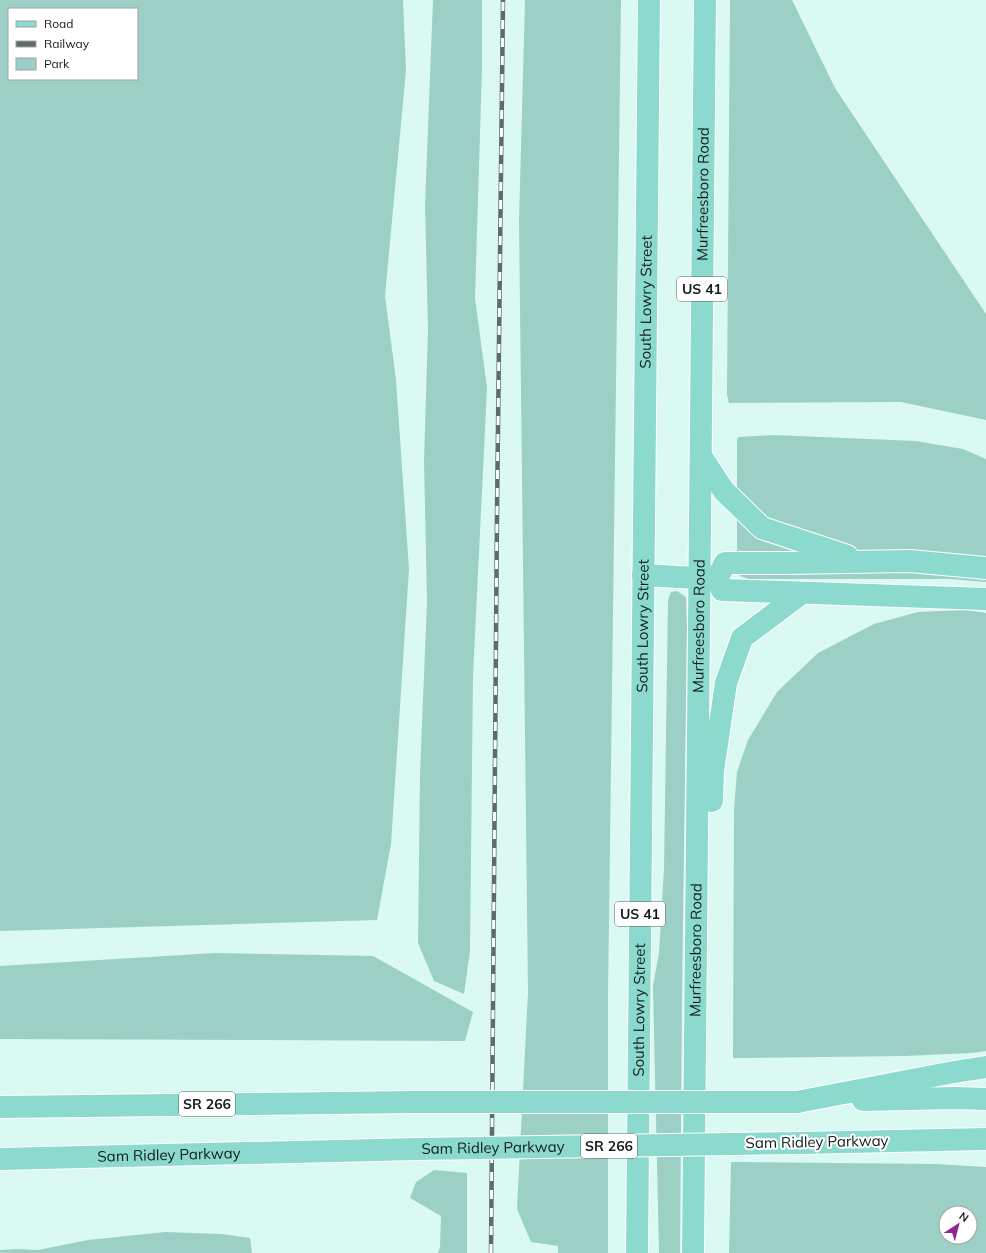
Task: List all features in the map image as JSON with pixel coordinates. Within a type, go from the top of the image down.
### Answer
[{"type":"main road","name":"South Lowry Street","points":[[636,1253],[649,0]]},
{"type":"main road","name":"Murfreesboro Road","points":[[693,1253],[696,879],[708,579],[701,456],[705,0]]},
{"type":"main road","points":[[701,456],[724,491],[762,528],[864,562]]},
{"type":"main road","points":[[708,579],[725,563],[910,561],[986,568]]},
{"type":"main road","points":[[643,575],[708,579],[722,590],[986,599]]},
{"type":"main road","points":[[696,879],[710,838],[713,771],[726,683],[742,638],[802,593]]},
{"type":"main road","points":[[797,1102],[986,1067]]},
{"type":"main road","name":"SR 266","points":[[0,1107],[415,1102],[797,1102],[955,1098],[986,1099]]},
{"type":"main road","name":"Sam Ridley Parkway","points":[[0,1159],[417,1148],[986,1139]]},
{"type":"green space","points":[[0,0],[403,0],[406,70],[385,296],[396,380],[409,569],[391,844],[377,920],[0,931]]},
{"type":"green space","points":[[433,0],[482,0],[482,68],[475,298],[487,388],[473,676],[470,951],[464,994],[434,981],[418,943],[420,774],[427,601],[424,461],[428,330],[425,205]]},
{"type":"green space","points":[[525,0],[621,0],[608,996],[608,1253],[558,1253],[558,1246],[531,1242],[517,1209],[528,992],[519,221]]},
{"type":"green space","points":[[730,0],[792,0],[835,88],[986,314],[986,420],[901,402],[729,403],[727,395]]},
{"type":"green space","points":[[773,435],[916,441],[963,449],[986,459],[986,582],[950,579],[748,579],[740,576],[737,572],[737,440],[738,437]]},
{"type":"green space","points":[[677,591],[686,597],[687,629],[680,1253],[659,1253],[653,986],[659,953],[664,869],[668,600],[671,592]]},
{"type":"green space","points":[[965,610],[986,613],[986,1051],[904,1056],[733,1058],[734,810],[737,772],[748,740],[777,692],[818,653],[874,624],[918,612]]},
{"type":"green space","points":[[215,953],[373,956],[473,1012],[465,1041],[0,1039],[0,966]]},
{"type":"green space","points":[[731,1162],[935,1164],[986,1167],[986,1253],[729,1253]]},
{"type":"green space","points":[[434,1170],[467,1173],[467,1253],[438,1253],[440,1247],[441,1216],[410,1198],[416,1182]]},
{"type":"green space","points":[[165,1232],[221,1234],[250,1238],[252,1253],[0,1253],[0,1250],[38,1250],[88,1240]]},
{"type":"railway","points":[[491,1253],[503,0]]}]
